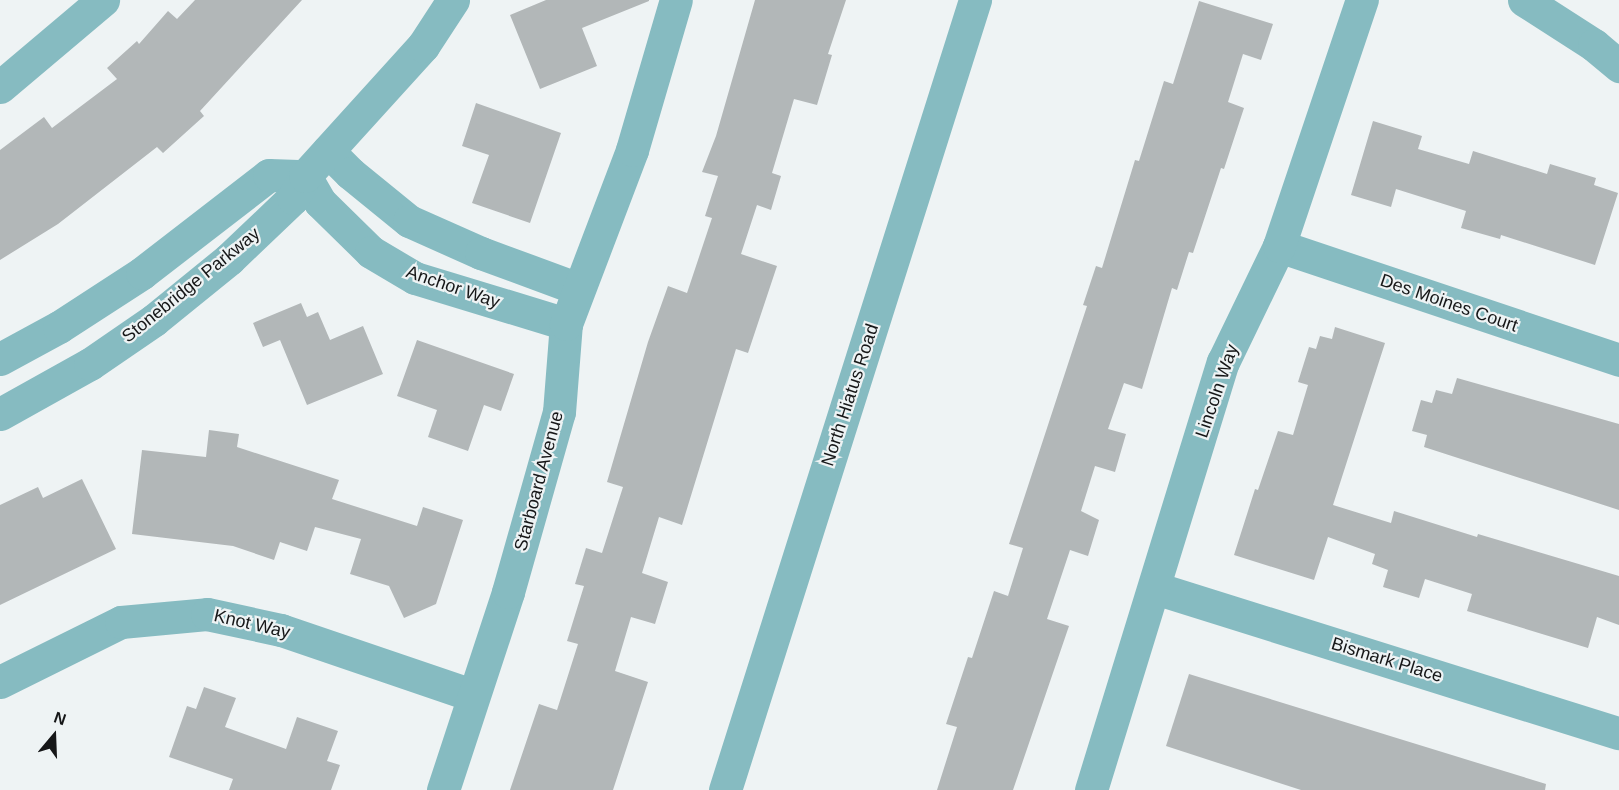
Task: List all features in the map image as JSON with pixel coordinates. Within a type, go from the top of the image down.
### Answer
[{"type":"street","points":[[0,87],[103,0]]},
{"type":"street","name":"Stonebridge Parkway","points":[[0,414],[90,364],[154,320],[229,259],[293,198],[305,176],[423,46],[453,0]]},
{"type":"street","name":"Starboard Avenue","points":[[443,790],[472,695],[508,592],[559,412],[566,324],[632,150],[676,0]]},
{"type":"street","name":"North Hiatus Road","points":[[725,790],[975,0]]},
{"type":"street","name":"Lincoln Way","points":[[1091,790],[1223,362],[1279,246],[1362,0]]},
{"type":"street","points":[[1524,0],[1594,45],[1619,66]]},
{"type":"street","points":[[328,151],[350,173],[409,221],[481,253],[579,289]]},
{"type":"street","name":"Stonebridge Parkway","points":[[0,359],[59,327],[142,273],[269,175],[305,176]]},
{"type":"street","name":"Anchor Way","points":[[305,176],[320,202],[371,252],[415,278],[566,324]]},
{"type":"street","name":"Des Moines Court","points":[[1279,246],[1619,360]]},
{"type":"street","name":"Bismark Place","points":[[1155,588],[1619,733]]},
{"type":"street","name":"Knot Way","points":[[0,682],[121,622],[207,614],[281,630],[472,695]]},
{"type":"building","points":[[195,0],[302,0],[200,111],[204,116],[163,153],[157,147],[58,224],[0,260],[0,150],[44,117],[52,128],[117,79],[107,68],[137,41],[139,44],[168,11],[177,19]]},
{"type":"building","points":[[546,0],[649,1],[582,28],[597,66],[540,89],[510,15]]},
{"type":"building","points":[[755,0],[846,0],[828,54],[832,55],[817,105],[794,99],[772,173],[781,176],[771,210],[757,205],[741,254],[777,266],[748,353],[736,349],[682,525],[659,517],[642,573],[668,582],[655,624],[631,617],[615,671],[648,682],[613,790],[510,790],[539,704],[557,710],[578,644],[567,641],[584,586],[575,584],[586,548],[602,553],[623,487],[607,482],[648,342],[668,286],[687,293],[712,218],[705,216],[718,176],[702,172],[716,136]]},
{"type":"building","points":[[1199,1],[1273,24],[1261,60],[1243,54],[1228,102],[1244,108],[1193,253],[1189,252],[1177,290],[1172,288],[1142,389],[1124,383],[1108,429],[1126,434],[1115,472],[1095,466],[1081,511],[1099,520],[1088,556],[1070,550],[1047,619],[1069,626],[1013,790],[937,790],[957,727],[946,724],[968,657],[972,658],[994,591],[1008,596],[1023,548],[1009,544],[1087,306],[1083,305],[1096,266],[1102,268],[1135,160],[1139,161],[1164,81],[1173,84]]},
{"type":"building","points":[[476,103],[561,133],[530,223],[472,203],[489,155],[462,146]]},
{"type":"building","points":[[1373,121],[1422,136],[1418,149],[1469,164],[1473,151],[1547,174],[1550,164],[1596,178],[1594,185],[1618,193],[1595,265],[1501,235],[1500,239],[1461,228],[1466,211],[1396,189],[1391,207],[1351,195]]},
{"type":"building","points":[[301,303],[307,317],[318,312],[330,340],[363,326],[383,374],[307,405],[280,340],[263,347],[253,323]]},
{"type":"building","points":[[1335,327],[1385,343],[1333,505],[1391,523],[1394,511],[1477,537],[1478,534],[1619,576],[1619,625],[1597,617],[1588,648],[1467,611],[1472,594],[1425,579],[1419,598],[1383,587],[1388,570],[1372,564],[1375,554],[1328,537],[1314,580],[1234,555],[1255,489],[1258,490],[1278,431],[1293,435],[1308,385],[1298,382],[1309,347],[1316,349],[1320,336],[1332,339]]},
{"type":"building","points":[[417,340],[514,374],[501,411],[484,405],[468,451],[428,437],[437,410],[397,396]]},
{"type":"building","points":[[1457,378],[1619,424],[1619,510],[1424,447],[1427,435],[1412,431],[1421,400],[1432,403],[1436,390],[1452,394]]},
{"type":"building","points":[[209,430],[239,434],[237,447],[339,480],[332,499],[417,526],[423,507],[463,520],[436,604],[404,618],[389,586],[350,574],[361,539],[315,527],[307,551],[280,542],[274,560],[233,546],[132,534],[142,450],[206,457]]},
{"type":"building","points":[[82,479],[116,549],[0,605],[0,505],[38,487],[43,498]]},
{"type":"building","points":[[1189,674],[1546,784],[1545,790],[1301,790],[1166,746]]},
{"type":"building","points":[[204,687],[236,698],[225,727],[286,749],[297,717],[338,731],[327,761],[340,765],[331,790],[229,790],[233,779],[169,757],[187,706],[196,709]]}]
